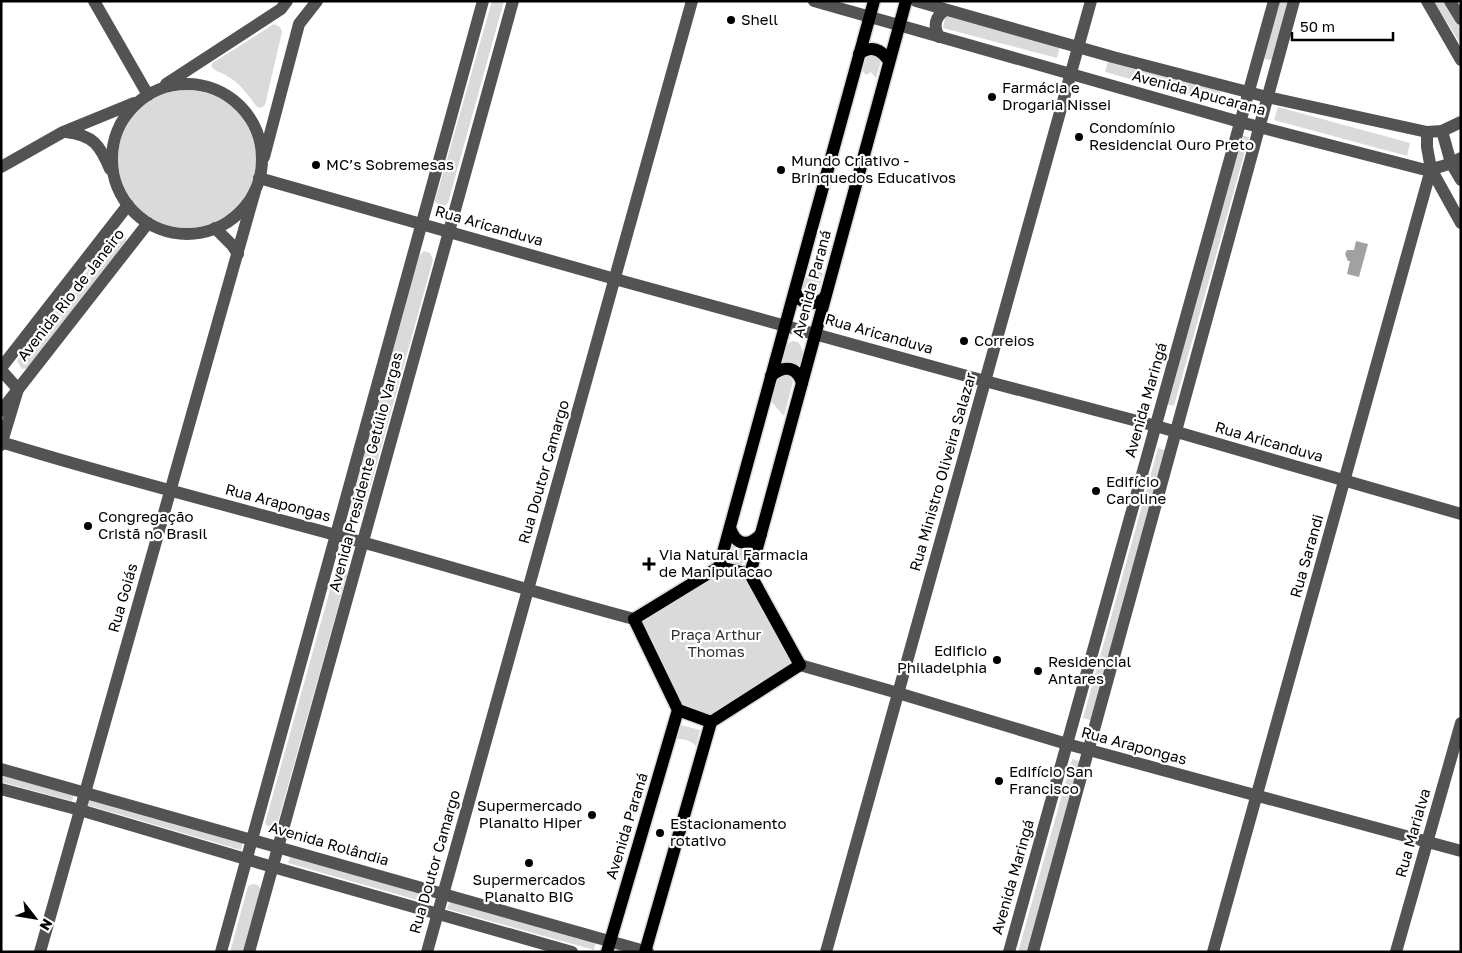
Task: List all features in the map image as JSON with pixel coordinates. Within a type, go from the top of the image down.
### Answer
[{"type":"main road","name":"Avenida Paraná","points":[[719,566],[874,1]]},
{"type":"main road","name":"Avenida Paraná","points":[[750,574],[906,1]]},
{"type":"main road","points":[[859,54],[872,48],[885,54],[889,61]]},
{"type":"main road","points":[[794,291],[797,297],[808,304],[815,304],[825,297]]},
{"type":"main road","points":[[772,376],[778,370],[786,368],[794,370],[800,376],[802,383]]},
{"type":"main road","points":[[730,528],[733,536],[739,542],[748,543],[756,540],[761,534]]},
{"type":"main road","points":[[646,951],[711,722],[800,665],[750,574],[719,566],[634,619],[678,710],[711,722]]},
{"type":"main road","name":"Avenida Paraná","points":[[608,946],[678,710]]},
{"type":"street","points":[[94,1],[148,96]]},
{"type":"street","points":[[64,132],[88,137],[98,145],[116,185],[128,205],[148,224],[161,230],[188,234],[202,232],[227,222],[238,213],[255,191],[299,24],[317,1]]},
{"type":"street","name":"Avenida Presidente Getúlio Vargas","points":[[220,952],[334,534],[483,1]]},
{"type":"street","name":"Avenida Presidente Getúlio Vargas","points":[[249,952],[513,1]]},
{"type":"street","name":"Rua Doutor Camargo","points":[[427,952],[692,1]]},
{"type":"street","name":"Avenida Apucarana","points":[[814,1],[1240,122],[1422,169],[1431,169],[1456,160]]},
{"type":"street","name":"Avenida Apucarana","points":[[916,1],[1078,47],[1267,97],[1427,132],[1442,131],[1461,122]]},
{"type":"street","name":"Rua Ministro Oliveira Salazar","points":[[826,952],[1091,1]]},
{"type":"street","name":"Avenida Maringá","points":[[1009,952],[1274,1]]},
{"type":"street","points":[[1033,952],[1294,1]]},
{"type":"street","points":[[1427,1],[1461,60]]},
{"type":"street","points":[[1450,1],[1461,19]]},
{"type":"street","points":[[116,185],[112,162],[114,140],[123,119],[148,96],[284,5],[299,24]]},
{"type":"street","points":[[939,37],[936,32],[936,19],[945,10]]},
{"type":"street","points":[[1,167],[64,132],[179,84],[201,85],[222,92],[232,98],[247,114],[256,128],[261,144],[260,172]]},
{"type":"street","points":[[1442,131],[1456,160],[1461,180]]},
{"type":"street","points":[[1427,132],[1427,147],[1431,169],[1461,223]]},
{"type":"street","name":"Rua Sarandi","points":[[1213,952],[1431,169]]},
{"type":"street","name":"Rua Aricanduva","points":[[260,172],[448,232],[985,381],[1156,426],[1461,514]]},
{"type":"street","name":"Rua Goiás","points":[[40,952],[255,191]]},
{"type":"street","name":"Avenida Rio de Janeiro","points":[[1,369],[128,205]]},
{"type":"street","name":"Avenida Rio de Janeiro","points":[[1,411],[148,224]]},
{"type":"street","points":[[215,228],[238,254]]},
{"type":"street","points":[[1,369],[18,389],[2,443]]},
{"type":"street","name":"Rua Arapongas","points":[[2,443],[634,619]]},
{"type":"street","points":[[1093,650],[1115,654]]},
{"type":"street","name":"Rua Arapongas","points":[[800,665],[1067,744],[1461,851]]},
{"type":"street","name":"Rua Marialva","points":[[1396,952],[1461,723]]},
{"type":"street","name":"Avenida Rolândia","points":[[1,769],[443,894],[608,946],[646,951]]},
{"type":"street","points":[[1,789],[572,952]]},
{"type":"green space","points":[[492,1],[504,1],[448,203],[444,206],[438,206],[435,201]]},
{"type":"green space","points":[[1279,1],[1288,1],[1273,59],[1269,60],[1263,56]]},
{"type":"green space","points":[[1434,1],[1447,1],[1461,24],[1461,45]]},
{"type":"green space","points":[[946,12],[1061,43],[1057,58],[943,28]]},
{"type":"green space","points":[[274,24],[280,27],[282,32],[265,105],[261,108],[257,107],[236,82],[216,71],[211,65]]},
{"type":"green space","points":[[877,54],[881,61],[876,78],[871,72],[866,75],[860,67],[863,56]]},
{"type":"green space","points":[[1109,58],[1221,89],[1217,103],[1105,72]]},
{"type":"green space","points":[[187,90],[201,91],[214,95],[226,101],[236,110],[245,120],[251,132],[255,145],[255,173],[251,186],[245,198],[236,208],[226,217],[214,223],[201,227],[187,228],[173,227],[160,223],[148,217],[138,208],[129,198],[123,186],[119,173],[118,159],[119,145],[123,132],[129,120],[138,110],[148,101],[160,95],[173,91]]},
{"type":"green space","points":[[1278,107],[1410,143],[1407,156],[1274,120]]},
{"type":"green space","points":[[1240,135],[1249,137],[1174,406],[1165,404]]},
{"type":"green space","points":[[122,233],[126,237],[126,242],[29,368],[22,369],[17,361],[116,234]]},
{"type":"green space","points":[[424,251],[430,253],[433,260],[363,513],[357,513],[350,508],[419,256]]},
{"type":"green space","points":[[806,263],[810,269],[814,267],[823,274],[817,295],[814,298],[800,294]]},
{"type":"green space","points":[[792,341],[798,342],[802,349],[801,362],[798,369],[780,365],[785,346]]},
{"type":"green space","points":[[781,374],[790,375],[793,382],[784,416],[770,400],[777,378]]},
{"type":"green space","points":[[1158,448],[1168,451],[1093,721],[1083,718]]},
{"type":"green space","points":[[732,542],[749,546],[745,559],[737,566],[728,561],[727,556]]},
{"type":"green space","name":"Praça Arthur Thomas","points":[[719,567],[750,574],[800,665],[711,722],[678,710],[634,619]]},
{"type":"green space","points":[[339,568],[346,570],[347,575],[277,825],[273,828],[265,823],[335,572]]},
{"type":"green space","points":[[681,725],[700,730],[696,746],[687,740],[677,739]]},
{"type":"green space","points":[[1072,759],[1083,762],[1030,952],[1018,952]]},
{"type":"green space","points":[[1,774],[74,794],[72,801],[1,782]]},
{"type":"green space","points":[[89,798],[243,843],[241,850],[87,805]]},
{"type":"green space","points":[[291,855],[433,896],[431,904],[288,863]]},
{"type":"green space","points":[[258,885],[261,890],[244,952],[230,952],[248,886]]},
{"type":"green space","points":[[450,901],[596,942],[594,950],[447,909]]},
{"type":"shaded area","points":[[1356,241],[1368,244],[1359,277],[1347,274],[1350,261],[1348,261],[1345,254],[1347,250],[1354,250]]},
{"type":"place","name":"Shell","points":[[731,20]]},
{"type":"place","name":"Farmácia e Drogaria Nissei","points":[[992,97]]},
{"type":"place","name":"Condomínio Residencial Ouro Preto","points":[[1079,137]]},
{"type":"place","name":"MC’s Sobremesas","points":[[316,165]]},
{"type":"place","name":"Mundo Criativo - Brinquedos Educativos","points":[[781,170]]},
{"type":"place","name":"Correios","points":[[964,341]]},
{"type":"place","name":"Edifício Caroline","points":[[1096,491]]},
{"type":"place","name":"Congregação Cristã no Brasil","points":[[88,526]]},
{"type":"place","name":"Via Natural Farmacia de Manipulacao","points":[[649,564]]},
{"type":"place","name":"Edificio Philadelphia","points":[[997,660]]},
{"type":"place","name":"Residencial Antares","points":[[1038,671]]},
{"type":"place","name":"Edifício San Francisco","points":[[999,781]]},
{"type":"place","name":"Supermercado Planalto Hiper","points":[[592,815]]},
{"type":"place","name":"Estacionamento rotativo","points":[[660,833]]},
{"type":"place","name":"Supermercados Planalto BIG","points":[[529,863]]}]
